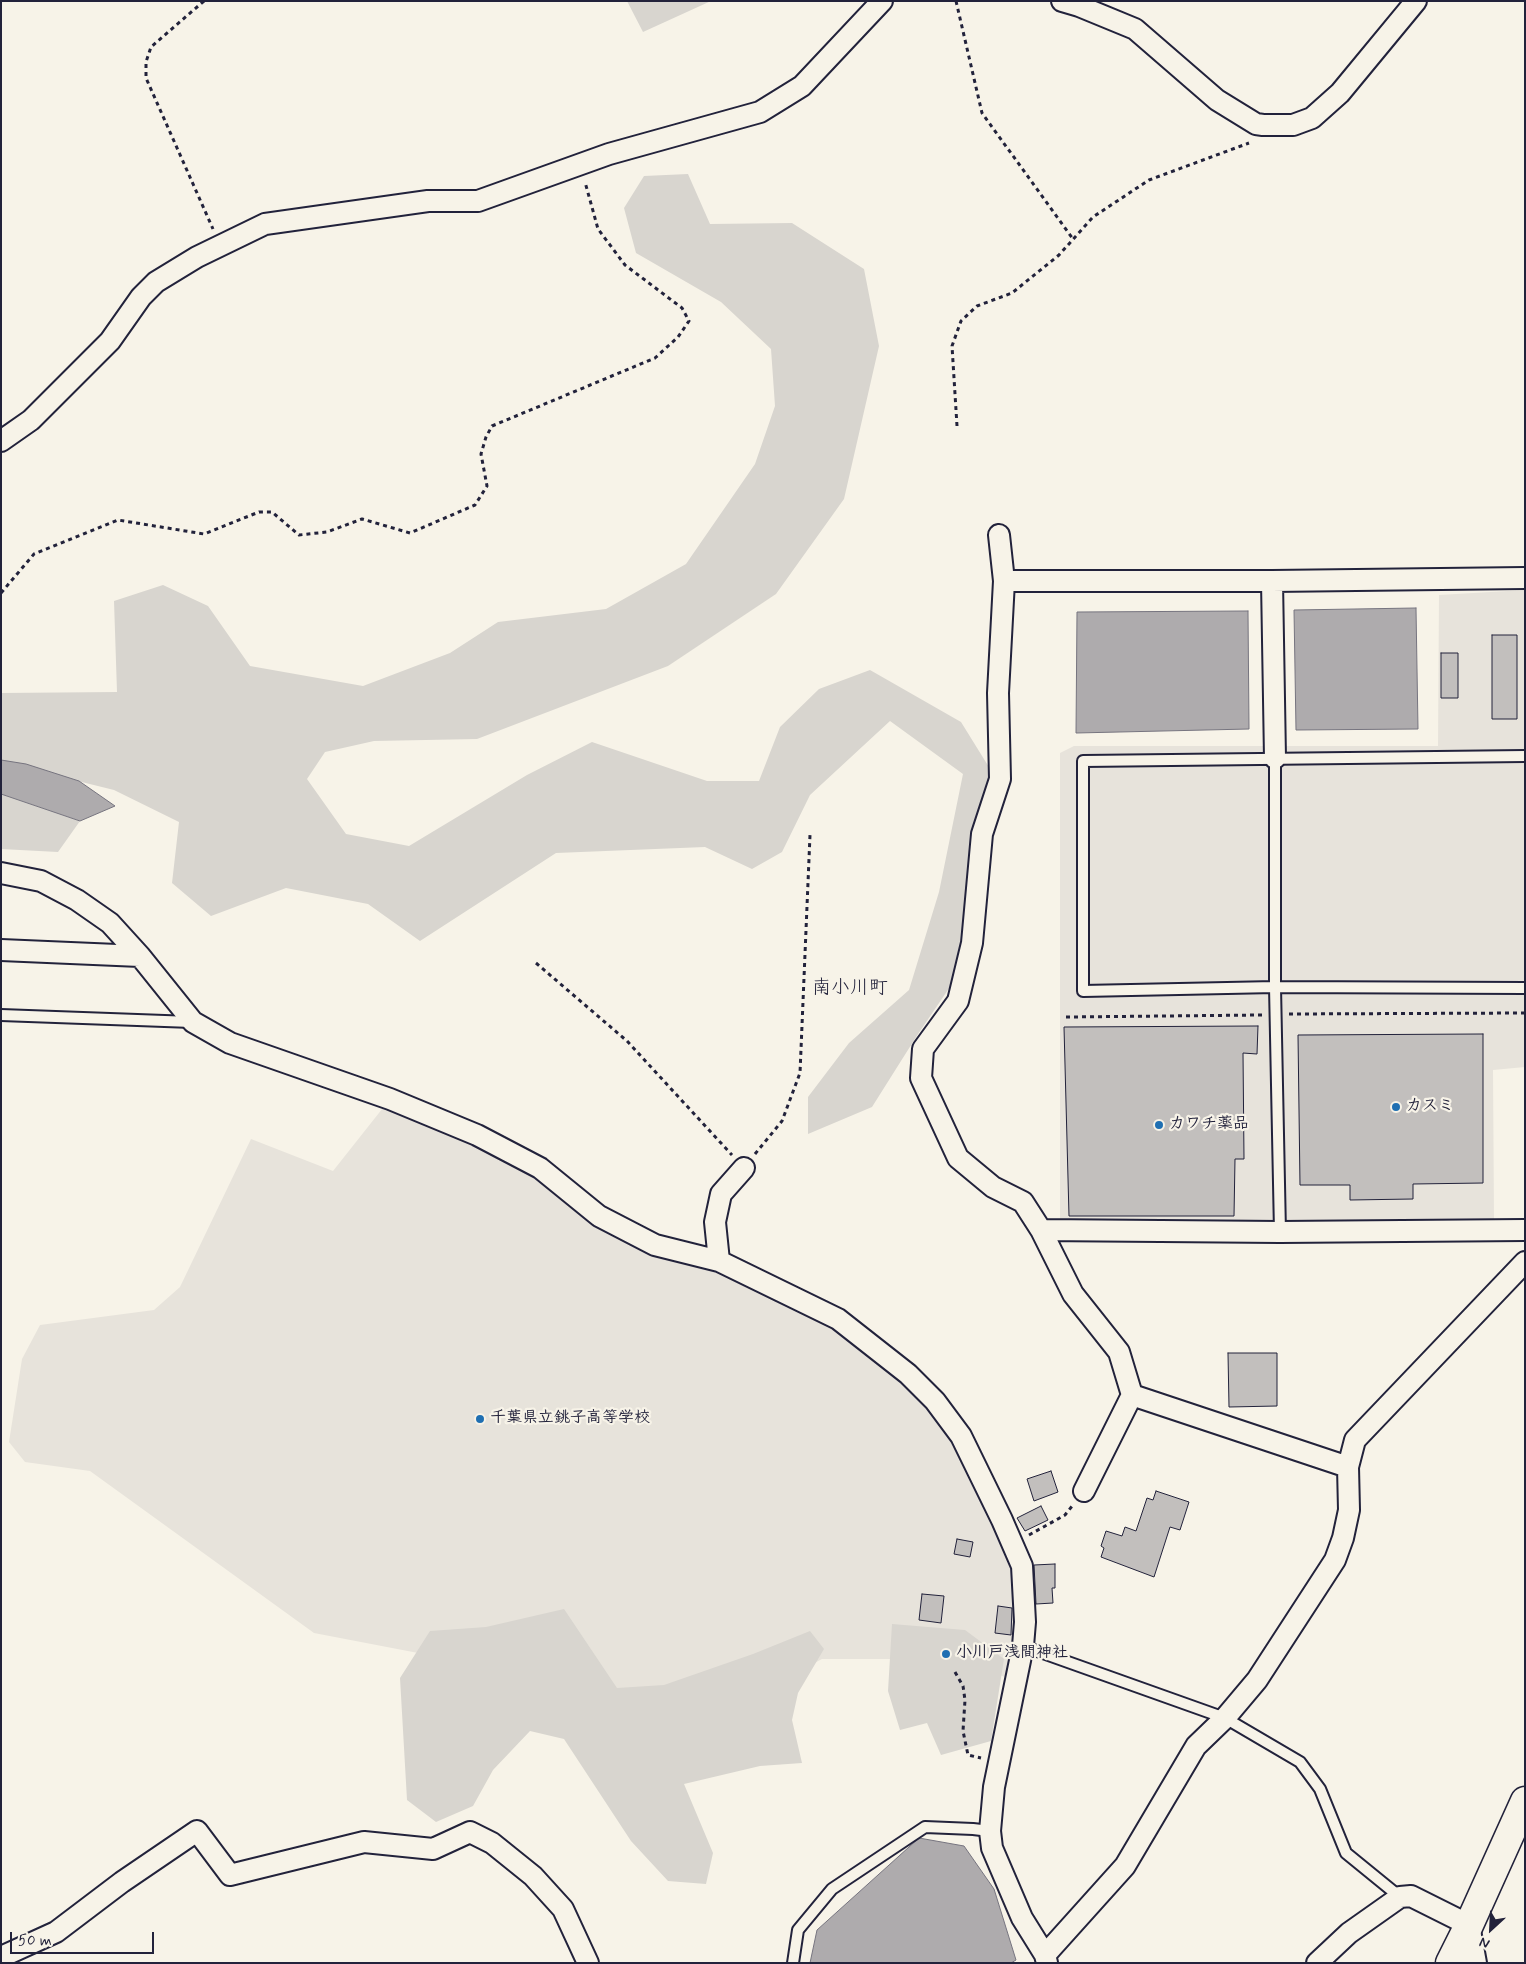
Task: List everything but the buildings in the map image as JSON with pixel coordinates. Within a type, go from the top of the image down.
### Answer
[{"type":"street","points":[[1,441],[31,420],[110,341],[141,297],[156,282],[220,246],[265,224],[428,201],[478,201],[609,154],[760,112],[802,86],[882,1]]},
{"type":"street","points":[[1062,1],[1135,29],[1217,100],[1256,124],[1293,125],[1312,118],[1340,93],[1416,1]]},
{"type":"street","points":[[999,535],[1004,581],[998,693],[1000,779],[982,834],[972,943],[958,1001],[923,1050],[921,1078],[958,1158],[993,1187],[1023,1202],[1041,1230],[1073,1294],[1119,1352],[1132,1395],[1084,1491]]},
{"type":"street","points":[[1004,581],[1272,581],[1525,578]]},
{"type":"street","points":[[1272,581],[1275,758]]},
{"type":"street","points":[[1,873],[41,882],[77,900],[110,923],[140,956],[193,1022],[230,1043],[390,1099],[477,1135],[540,1168],[599,1216],[655,1245],[719,1262],[838,1319],[908,1374],[935,1401],[961,1436],[1013,1543],[1022,1566],[1025,1622],[1023,1646],[994,1787],[990,1831],[992,1848],[1022,1918],[1046,1959],[1125,1866],[1196,1746],[1225,1718],[1257,1680],[1335,1560],[1344,1538],[1350,1510],[1348,1467],[1355,1440],[1525,1262]]},
{"type":"street","points":[[1,950],[140,956]]},
{"type":"street","points":[[719,1262],[715,1222],[721,1194],[744,1168]]},
{"type":"street","points":[[1041,1230],[1280,1232],[1525,1230]]},
{"type":"street","points":[[1132,1395],[1348,1467]]},
{"type":"street","points":[[1450,1963],[1525,1801]]},
{"type":"street","points":[[1,1957],[56,1932],[122,1882],[197,1831],[230,1875],[364,1842],[433,1849],[470,1832],[492,1844],[534,1876],[563,1909],[588,1963]]},
{"type":"street","points":[[1317,1963],[1348,1932],[1400,1897],[1411,1896],[1469,1924]]},
{"type":"street","points":[[1469,1924],[1476,1963]]},
{"type":"lane","points":[[1525,756],[1083,761],[1083,991],[1276,987],[1525,988]]},
{"type":"lane","points":[[1275,758],[1276,1015],[1280,1232]]},
{"type":"lane","points":[[1,1016],[193,1022]]},
{"type":"lane","points":[[1023,1646],[1225,1718],[1300,1762],[1320,1789],[1346,1853],[1400,1897]]},
{"type":"lane","points":[[793,1963],[798,1930],[832,1889],[925,1828],[990,1831]]},
{"type":"path","points":[[204,1],[150,47],[146,62],[146,78],[220,246]]},
{"type":"path","points":[[956,1],[982,113],[1073,239]]},
{"type":"path","points":[[957,426],[952,346],[961,321],[977,306],[1012,293],[1059,255],[1093,217],[1149,180],[1251,142],[1256,124]]},
{"type":"path","points":[[1,593],[34,554],[118,520],[204,534],[259,512],[272,512],[299,536],[327,532],[362,519],[410,533],[475,505],[487,486],[482,454],[486,437],[492,426],[655,358],[678,337],[689,321],[682,308],[625,264],[598,229],[580,164]]},
{"type":"path","points":[[536,963],[627,1041],[744,1168],[782,1121],[800,1073],[810,835]]},
{"type":"path","points":[[1066,1017],[1525,1013]]},
{"type":"path","points":[[1013,1543],[1065,1515],[1084,1491]]},
{"type":"path","points":[[955,1672],[963,1686],[963,1731],[968,1755]]},
{"type":"shaded area","points":[[627,1],[711,1],[643,32]]},
{"type":"shaded area","points":[[688,174],[710,224],[792,223],[864,269],[879,346],[844,499],[776,594],[668,666],[477,739],[374,741],[325,752],[307,779],[346,834],[409,846],[527,775],[592,742],[707,781],[759,781],[780,727],[819,689],[870,670],[961,722],[992,772],[969,887],[956,978],[872,1107],[808,1134],[808,1097],[849,1043],[909,990],[939,892],[963,774],[890,721],[810,795],[782,852],[752,869],[705,847],[556,853],[420,941],[368,904],[286,888],[211,916],[172,883],[179,822],[114,790],[1,762],[1,693],[117,692],[114,601],[163,585],[208,606],[250,666],[363,686],[450,653],[498,622],[606,609],[686,564],[755,464],[775,406],[771,349],[721,302],[636,253],[624,208],[644,176]]},
{"type":"shaded area","points":[[1525,590],[1525,1067],[1493,1070],[1494,1219],[1060,1222],[1060,753],[1074,746],[1438,746],[1439,595]]},
{"type":"shaded area","points":[[1416,608],[1418,729],[1296,730],[1294,610]]},
{"type":"shaded area","points":[[1248,611],[1249,729],[1076,733],[1077,612]]},
{"type":"shaded area","points":[[1,760],[26,764],[79,781],[115,806],[80,821],[1,794]]},
{"type":"shaded area","points":[[1,794],[80,821],[58,852],[1,849]]},
{"type":"shaded area","name":"千葉県立銚子高等学校","points":[[390,1099],[477,1135],[599,1216],[838,1319],[935,1401],[1022,1566],[1016,1681],[955,1659],[822,1659],[732,1707],[606,1712],[439,1657],[314,1633],[90,1471],[25,1462],[9,1442],[22,1359],[40,1325],[154,1310],[180,1287],[251,1139],[333,1171]]},
{"type":"shaded area","points":[[564,1609],[617,1688],[664,1685],[753,1654],[810,1631],[824,1649],[798,1693],[792,1720],[802,1763],[760,1766],[684,1784],[713,1853],[706,1884],[668,1881],[631,1841],[564,1739],[530,1731],[493,1770],[473,1806],[436,1822],[407,1800],[400,1678],[430,1631],[486,1627]]},
{"type":"shaded area","points":[[892,1624],[965,1630],[1004,1659],[991,1741],[941,1755],[927,1723],[900,1730],[888,1691]]},
{"type":"shaded area","points":[[919,1838],[964,1846],[994,1889],[1016,1960],[1011,1963],[810,1963],[817,1930]]},
{"type":"place","name":"カスミ","points":[[1396,1107]]},
{"type":"place","name":"カワチ薬品","points":[[1159,1125]]},
{"type":"place","name":"千葉県立銚子高等学校","points":[[480,1419]]},
{"type":"place","name":"小川戸浅間神社","points":[[946,1654]]},
{"type":"district","name":"南小川町","points":[[850,989]]}]
